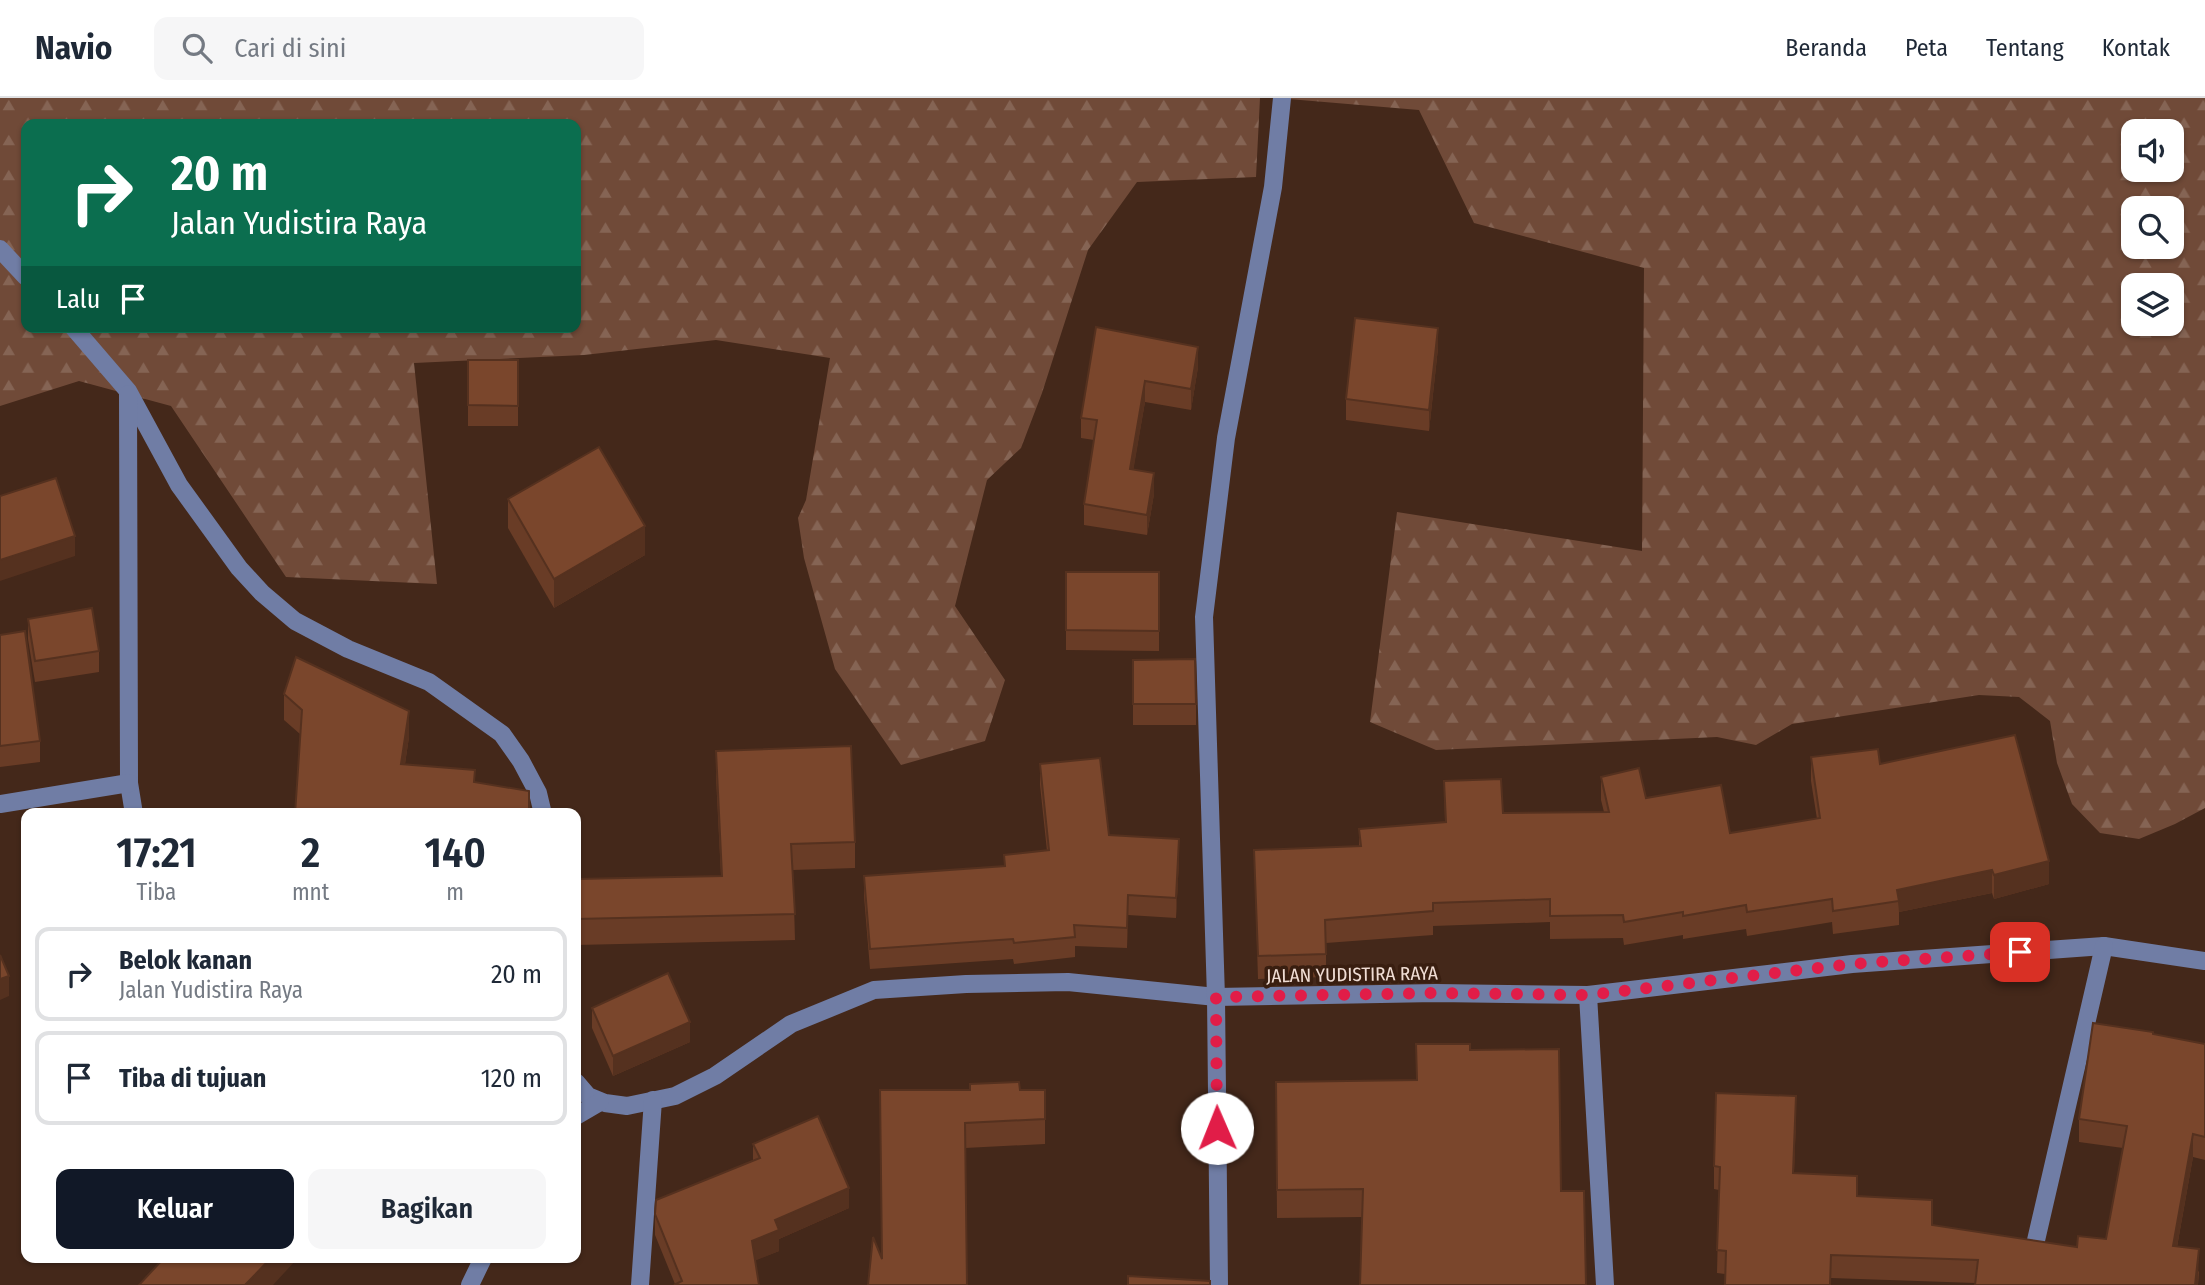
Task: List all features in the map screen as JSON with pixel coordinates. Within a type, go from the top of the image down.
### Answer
[{"type":"street","points":[[1219,1285],[1216,997],[1204,618],[1226,438],[1273,187],[1282,98]]},
{"type":"street","points":[[0,249],[21,272]]},
{"type":"street","points":[[78,333],[128,391],[179,485],[239,568],[262,593],[295,621],[348,649],[429,682],[502,734],[521,761],[538,793],[541,808]]},
{"type":"street","points":[[128,391],[129,783],[133,808]]},
{"type":"street","points":[[0,804],[129,783]]},
{"type":"street","points":[[2034,1249],[2104,946]]},
{"type":"street","name":"JALAN YUDISTIRA RAYA","points":[[600,1102],[627,1106],[675,1096],[715,1076],[791,1024],[874,990],[966,984],[1068,982],[1216,997],[1436,993],[1588,995],[1852,964],[2104,946],[2205,961]]},
{"type":"street","points":[[1588,995],[1605,1285]]},
{"type":"street","points":[[581,1088],[588,1096],[600,1102]]},
{"type":"street","points":[[639,1285],[653,1100]]},
{"type":"street","points":[[581,1113],[600,1102]]},
{"type":"street","points":[[470,1285],[481,1263]]},
{"type":"green space","points":[[0,98],[1260,98],[1256,177],[1137,182],[1088,250],[1042,393],[1021,448],[987,480],[955,606],[1005,680],[985,741],[901,765],[835,669],[804,558],[798,518],[806,500],[830,358],[716,340],[584,355],[414,363],[437,584],[286,577],[171,406],[79,381],[0,406]]},
{"type":"green space","points":[[1277,98],[2205,98],[2205,808],[2139,839],[2100,833],[2072,804],[2057,763],[2050,721],[2019,697],[1979,695],[1792,724],[1756,745],[1717,737],[1436,750],[1370,722],[1397,512],[1642,551],[1644,268],[1474,223],[1419,110]]},
{"type":"building","points":[[1355,318],[1438,328],[1429,410],[1346,399]]},
{"type":"building","points":[[1096,327],[1198,347],[1191,389],[1145,381],[1130,469],[1154,473],[1147,515],[1084,504],[1097,420],[1081,418]]},
{"type":"building","points":[[468,360],[518,360],[518,406],[468,405]]},
{"type":"building","points":[[599,447],[645,526],[554,579],[508,499]]},
{"type":"building","points":[[56,478],[75,536],[0,560],[0,496]]},
{"type":"building","points":[[1066,572],[1159,572],[1159,631],[1066,630]]},
{"type":"building","points":[[92,608],[99,651],[35,661],[28,619]]},
{"type":"building","points":[[25,631],[40,741],[0,746],[0,635]]},
{"type":"building","points":[[296,657],[409,711],[401,764],[475,770],[474,782],[529,791],[529,808],[295,808],[302,710],[284,694]]},
{"type":"building","points":[[1195,659],[1196,704],[1133,704],[1133,660]]},
{"type":"building","points":[[2015,735],[2049,861],[1994,875],[1992,870],[1897,890],[1899,901],[1833,911],[1832,899],[1747,912],[1746,905],[1683,916],[1683,912],[1624,922],[1623,915],[1550,916],[1550,899],[1433,903],[1433,911],[1325,920],[1326,954],[1258,956],[1254,850],[1361,846],[1359,829],[1446,822],[1444,781],[1501,779],[1503,813],[1609,812],[1601,777],[1639,768],[1646,798],[1721,785],[1730,833],[1820,818],[1811,757],[1878,749],[1880,764]]},
{"type":"building","points":[[851,746],[855,842],[791,844],[795,914],[581,919],[581,879],[722,876],[716,751]]},
{"type":"building","points":[[1100,758],[1109,835],[1179,839],[1176,898],[1128,895],[1127,928],[1074,925],[1075,937],[1014,943],[1013,939],[870,949],[864,876],[1005,866],[1004,855],[1049,850],[1040,764]]},
{"type":"building","points":[[0,955],[9,976],[0,979]]},
{"type":"building","points":[[668,973],[690,1022],[613,1056],[592,1008]]},
{"type":"building","points":[[2093,1023],[2153,1032],[2205,1044],[2205,1137],[2193,1134],[2173,1246],[2199,1249],[2195,1285],[1975,1285],[1978,1260],[1831,1255],[1830,1285],[1725,1285],[1726,1251],[1717,1250],[1720,1167],[1714,1166],[1716,1093],[1796,1096],[1793,1173],[1857,1176],[1857,1196],[1932,1200],[1932,1225],[2077,1247],[2078,1236],[2106,1239],[2127,1126],[2079,1119]]},
{"type":"building","points":[[1416,1044],[1470,1044],[1470,1050],[1559,1049],[1561,1191],[1584,1191],[1586,1285],[1360,1285],[1363,1189],[1277,1190],[1276,1082],[1417,1080]]},
{"type":"building","points":[[1019,1082],[1020,1090],[1045,1090],[1045,1119],[965,1123],[967,1285],[868,1285],[873,1237],[882,1259],[880,1090],[970,1090],[970,1084]]},
{"type":"building","points":[[818,1116],[849,1188],[775,1220],[779,1230],[752,1241],[759,1285],[674,1285],[682,1281],[655,1214],[656,1200],[760,1158],[753,1144]]},
{"type":"building","points":[[159,1263],[266,1263],[245,1285],[139,1285]]},
{"type":"building","points":[[1128,1276],[1210,1281],[1210,1285],[1128,1285]]},
{"type":"route","points":[[1217,1128],[1216,997],[1436,993],[1588,995],[1852,964],[2020,952]]}]
